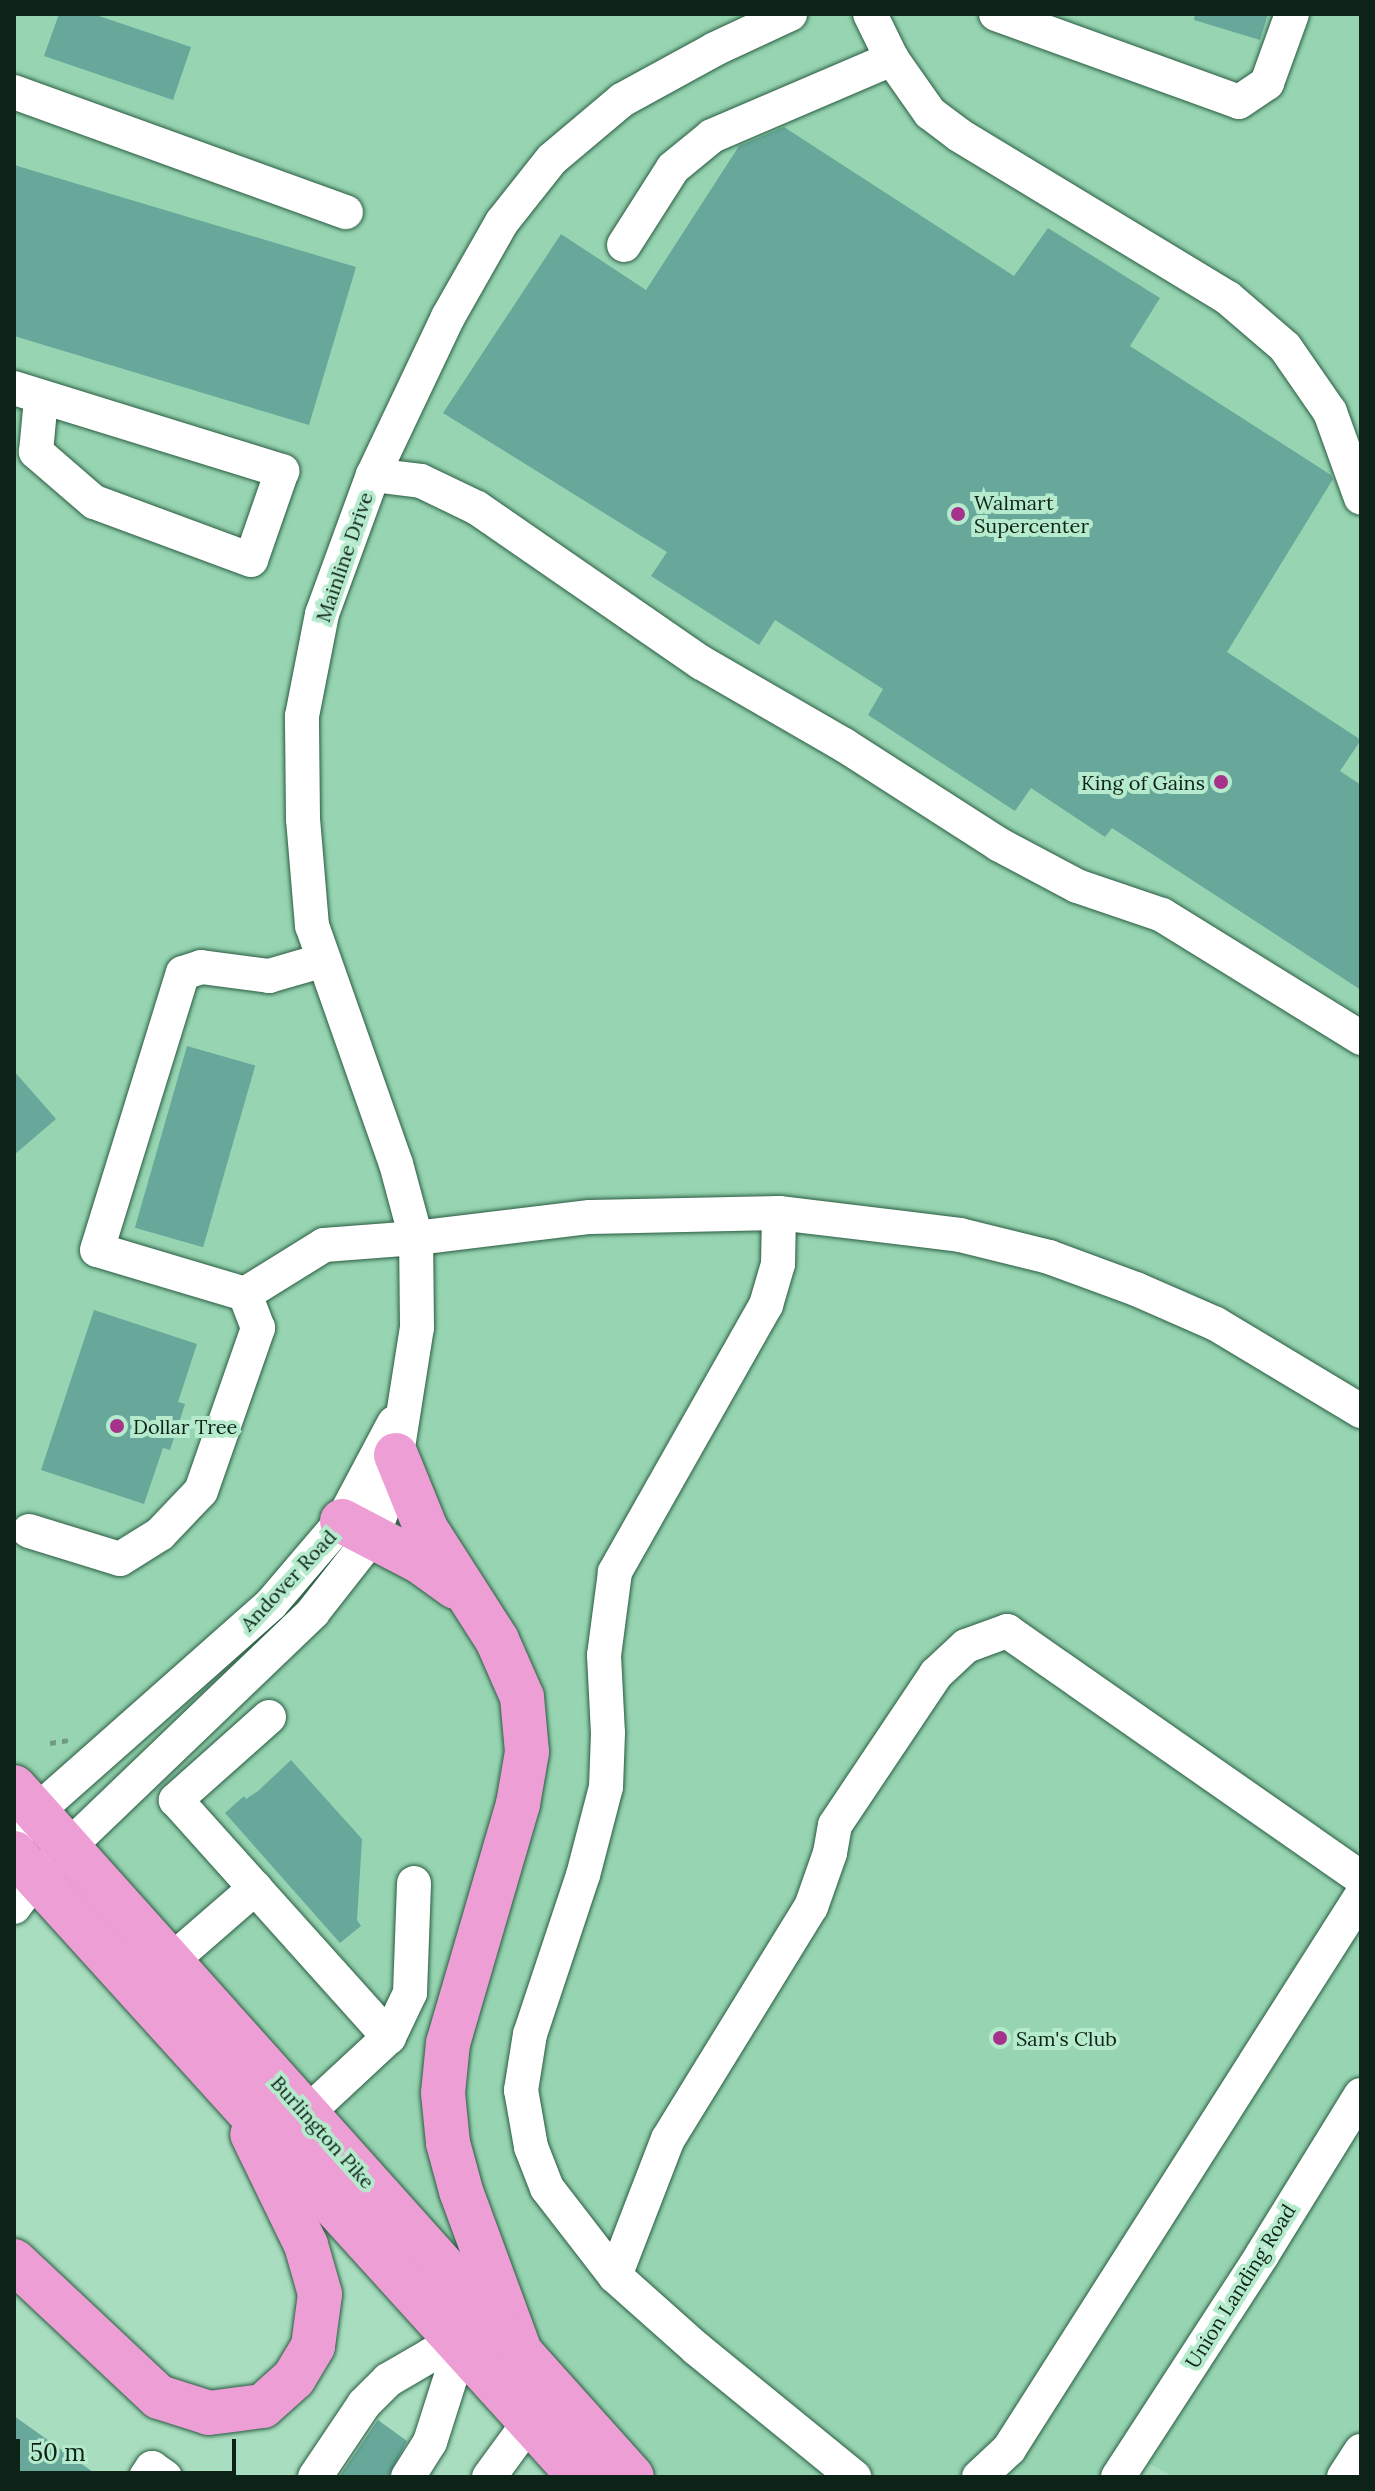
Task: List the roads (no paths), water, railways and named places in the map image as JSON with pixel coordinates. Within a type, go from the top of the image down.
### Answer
[{"type":"highway","points":[[396,1455],[426,1529],[497,1640],[522,1697],[527,1752],[518,1804],[448,2043],[443,2093],[448,2143],[461,2191],[521,2354]]},
{"type":"highway","points":[[357,1529],[419,1561],[473,1600]]},
{"type":"highway","name":"Burlington Pike","points":[[21,1812],[68,1848],[632,2477]]},
{"type":"highway","name":"Burlington Pike","points":[[21,1879],[231,2088],[580,2477]]},
{"type":"highway","points":[[14,2261],[159,2397],[209,2413],[263,2406],[294,2378],[313,2346],[320,2294],[306,2245],[231,2088]]},
{"type":"street","name":"Mainline Drive","points":[[402,1409],[417,1328],[416,1238],[396,1164],[324,960],[311,911],[303,819],[302,716],[322,614],[373,475],[448,317],[502,222],[552,159],[622,100],[715,49],[790,14]]},
{"type":"street","points":[[870,14],[892,59],[930,113],[959,135],[1228,298],[1285,347],[1330,412],[1361,498]]},
{"type":"street","points":[[996,14],[1239,102],[1267,83],[1292,14]]},
{"type":"street","points":[[624,245],[673,168],[712,136],[892,59]]},
{"type":"street","points":[[14,92],[346,212]]},
{"type":"street","points":[[28,393],[282,471],[251,560],[94,502],[36,452],[28,393]]},
{"type":"street","points":[[373,475],[421,481],[477,508],[702,663],[844,745],[998,844],[1077,886],[1162,915],[1361,1038]]},
{"type":"street","points":[[324,960],[269,976],[201,967],[183,973],[97,1250],[245,1294],[324,1245],[416,1238],[590,1217],[676,1212],[779,1213],[960,1235],[1049,1257],[1136,1289],[1216,1324],[1361,1411]]},
{"type":"street","points":[[779,1213],[778,1264],[766,1305],[615,1572],[604,1655],[608,1733],[606,1787],[583,1875],[525,2053],[521,2090],[536,2161],[547,2188],[615,2276],[697,2349],[854,2477]]},
{"type":"street","points":[[29,1531],[120,1559],[160,1534],[201,1491],[258,1328],[245,1294]]},
{"type":"street","name":"Andover Road","points":[[21,1812],[357,1529],[392,1485],[402,1409]]},
{"type":"street","name":"Andover Road","points":[[21,1879],[68,1848],[313,1612],[357,1529],[402,1409]]},
{"type":"street","points":[[615,2276],[668,2139],[811,1907],[830,1853],[835,1825],[936,1674],[966,1646],[1007,1631],[1361,1878]]},
{"type":"street","points":[[269,1717],[176,1800],[389,2037]]},
{"type":"street","points":[[306,2114],[389,2037],[410,1993],[414,1883]]},
{"type":"street","points":[[170,1962],[255,1888]]},
{"type":"street","points":[[979,2477],[1009,2449],[1361,1896]]},
{"type":"street","name":"Union Landing Road","points":[[1118,2477],[1361,2095]]},
{"type":"street","points":[[315,2477],[364,2404],[388,2380],[431,2355],[461,2345]]},
{"type":"street","points":[[408,2477],[430,2442],[461,2345]]},
{"type":"street","points":[[489,2477],[530,2421]]},
{"type":"street","points":[[1344,2477],[1361,2451]]},
{"type":"street","points":[[146,2477],[152,2468],[165,2477]]},
{"type":"place","name":"Walmart Supercenter","points":[[958,514]]},
{"type":"place","name":"King of Gains","points":[[1221,782]]},
{"type":"place","name":"Dollar Tree","points":[[117,1426]]},
{"type":"place","name":"Sam's Club","points":[[1000,2038]]}]
